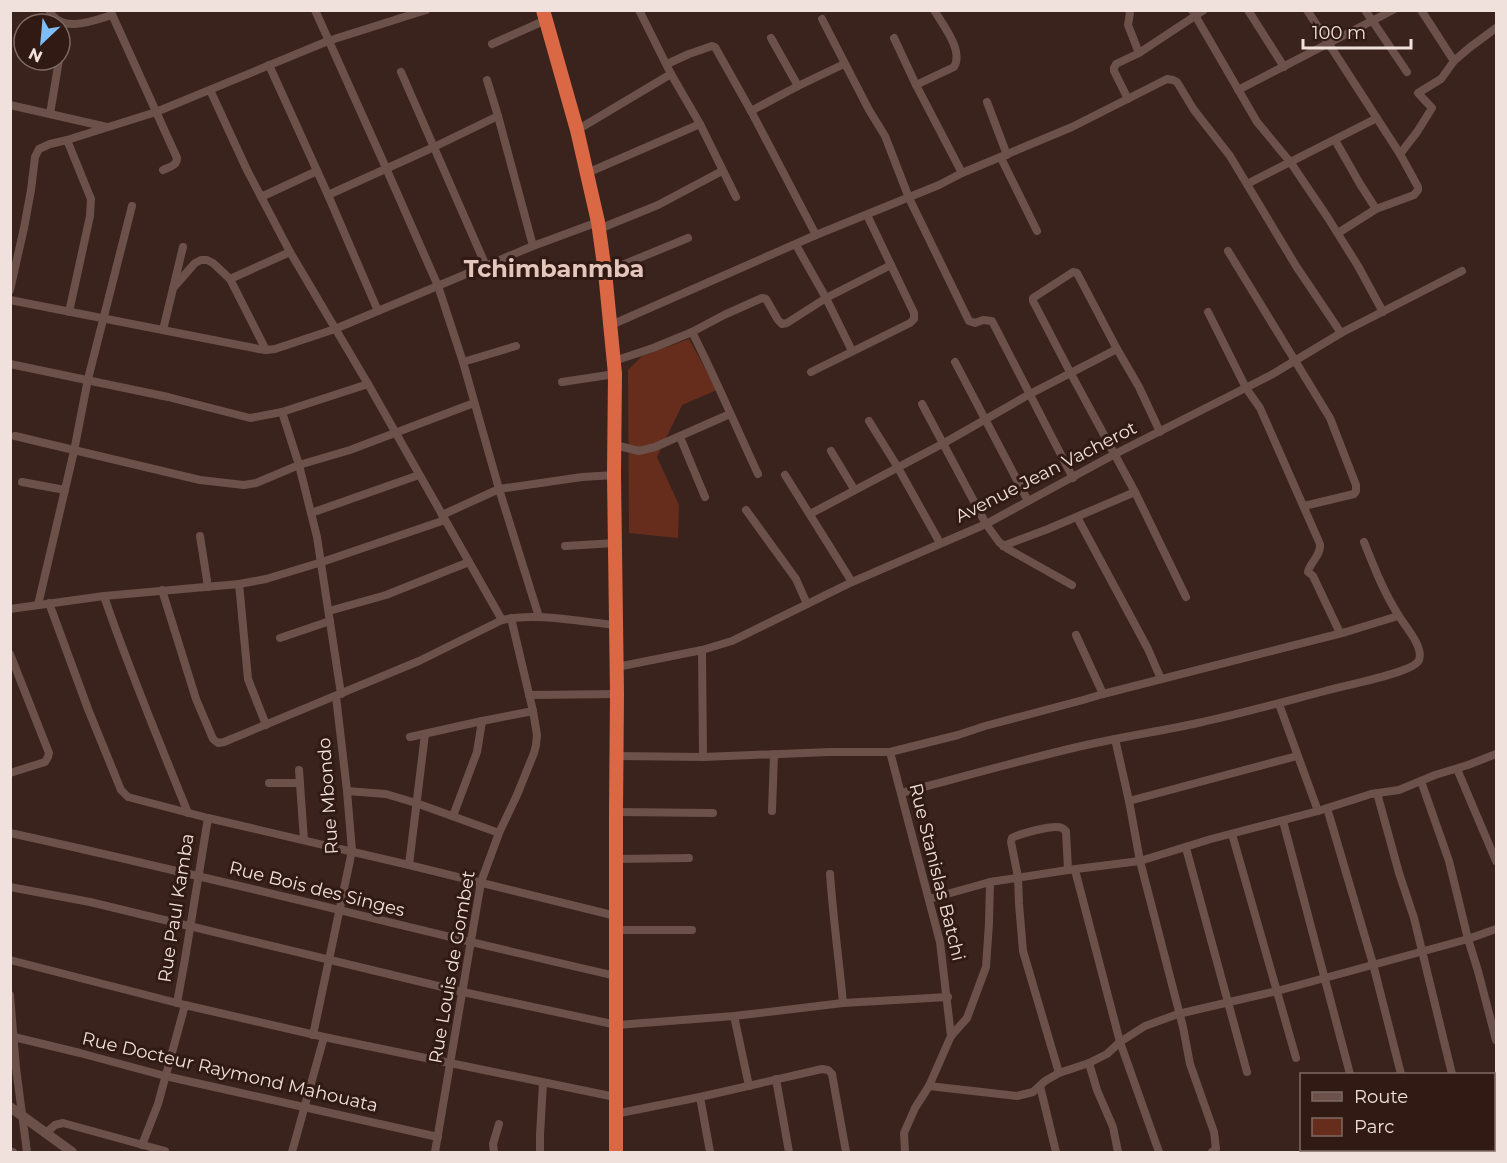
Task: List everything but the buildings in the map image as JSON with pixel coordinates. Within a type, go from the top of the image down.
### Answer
[{"type":"highway","points":[[544,15],[578,130],[599,226],[614,367],[617,667],[616,1152]]},
{"type":"street","points":[[315,10],[438,286],[539,617]]},
{"type":"street","points":[[10,290],[24,228],[36,152],[43,146],[156,112],[328,42],[406,14],[426,10]]},
{"type":"street","points":[[639,10],[736,197]]},
{"type":"street","points":[[916,85],[954,67],[957,62],[955,47],[934,10]]},
{"type":"street","points":[[1129,10],[1128,25],[1139,53]]},
{"type":"street","points":[[1128,99],[1114,68],[1116,64],[1139,53],[1193,13],[1204,10]]},
{"type":"street","points":[[1248,10],[1284,67]]},
{"type":"street","points":[[1307,10],[1400,154],[1418,187],[1414,195],[1376,209],[1338,233]]},
{"type":"street","points":[[1365,10],[1407,72]]},
{"type":"street","points":[[1238,90],[1393,10]]},
{"type":"street","points":[[1421,10],[1454,61]]},
{"type":"street","points":[[72,23],[84,23],[111,13],[177,158],[174,165],[163,170]]},
{"type":"street","points":[[1193,13],[1259,125],[1291,163],[1338,233],[1383,312]]},
{"type":"street","points":[[492,44],[544,15]]},
{"type":"street","points":[[822,19],[844,64],[885,136],[909,198],[969,321],[975,323],[983,320],[992,321],[1073,478]]},
{"type":"street","points":[[1400,154],[1432,108],[1418,93],[1441,79],[1454,61],[1497,28]]},
{"type":"street","points":[[771,38],[798,86]]},
{"type":"street","points":[[894,38],[962,173]]},
{"type":"street","points":[[667,64],[689,54],[715,47],[816,235]]},
{"type":"street","points":[[751,111],[844,64]]},
{"type":"street","points":[[269,65],[378,311]]},
{"type":"street","points":[[50,114],[57,72]]},
{"type":"street","points":[[401,72],[486,266]]},
{"type":"street","points":[[578,130],[671,74]]},
{"type":"street","points":[[486,80],[533,246]]},
{"type":"street","points":[[611,325],[1097,116],[1167,80],[1177,82],[1194,110],[1222,144],[1296,266],[1341,333],[1462,271]]},
{"type":"street","name":"Rue Louis de Gombet","points":[[210,90],[290,252],[443,518],[506,619],[533,711],[537,735],[534,753],[499,833],[481,882],[435,1152]]},
{"type":"street","points":[[987,102],[1004,156],[1036,231]]},
{"type":"street","points":[[10,105],[107,127]]},
{"type":"street","points":[[328,195],[498,116]]},
{"type":"street","points":[[1247,184],[1377,118]]},
{"type":"street","points":[[588,173],[700,124]]},
{"type":"street","points":[[67,140],[91,199],[90,216],[69,312]]},
{"type":"street","points":[[1335,140],[1376,209]]},
{"type":"street","points":[[261,196],[317,171]]},
{"type":"street","points":[[10,300],[266,350],[275,349],[335,329],[533,246],[658,205],[722,171]]},
{"type":"street","points":[[38,605],[74,451],[88,379],[132,206]]},
{"type":"street","points":[[811,372],[914,319],[914,313],[867,215]]},
{"type":"street","points":[[605,272],[688,238]]},
{"type":"street","points":[[796,244],[852,351]]},
{"type":"street","points":[[163,330],[183,247]]},
{"type":"street","points":[[1228,251],[1330,418],[1356,485],[1354,494],[1304,506]]},
{"type":"street","points":[[230,279],[290,252]]},
{"type":"street","points":[[174,287],[190,268],[201,260],[213,263],[230,279],[266,350]]},
{"type":"street","points":[[562,382],[614,367],[762,298],[766,299],[782,324],[787,323],[826,298],[891,265]]},
{"type":"street","points":[[1160,432],[1139,387],[1078,275],[1073,272],[1033,298],[1135,492],[1186,597]]},
{"type":"street","points":[[1208,312],[1246,388],[1260,408],[1320,544],[1321,549],[1308,572],[1313,576],[1340,633]]},
{"type":"street","points":[[692,332],[714,375],[758,474]]},
{"type":"street","name":"Avenue Jean Vacherot","points":[[702,650],[738,638],[852,582],[986,524],[1115,454],[1271,375],[1341,333]]},
{"type":"street","points":[[463,362],[516,346]]},
{"type":"street","points":[[810,514],[1070,372],[1117,349]]},
{"type":"street","points":[[955,362],[1028,501]]},
{"type":"street","points":[[10,364],[88,379],[250,418],[282,412],[368,384]]},
{"type":"street","points":[[15,436],[200,480],[244,485],[350,450],[474,403]]},
{"type":"street","points":[[922,404],[986,524],[1003,546],[1072,585]]},
{"type":"street","name":"Rue Mbondo","points":[[282,412],[299,465],[322,562],[338,695],[352,851],[313,1035]]},
{"type":"street","points":[[615,445],[639,451],[656,447],[730,414]]},
{"type":"street","points":[[869,421],[940,543]]},
{"type":"street","points":[[680,437],[705,497]]},
{"type":"street","points":[[831,451],[854,489]]},
{"type":"street","points":[[311,513],[419,475]]},
{"type":"street","points":[[10,609],[104,596],[239,584],[266,579],[322,562],[443,518],[499,489],[582,477],[614,475]]},
{"type":"street","points":[[785,475],[852,582]]},
{"type":"street","points":[[22,482],[64,490]]},
{"type":"street","points":[[1003,546],[1135,492]]},
{"type":"street","points":[[746,510],[796,579],[807,604]]},
{"type":"street","points":[[1077,517],[1148,649],[1161,678]]},
{"type":"street","points":[[200,536],[208,587]]},
{"type":"street","points":[[901,793],[1072,748],[1279,704],[1394,674],[1415,666],[1419,661],[1419,650],[1379,579],[1364,542]]},
{"type":"street","points":[[565,546],[615,543]]},
{"type":"street","points":[[329,612],[386,595],[469,562]]},
{"type":"street","points":[[239,584],[248,679],[266,725]]},
{"type":"street","points":[[162,590],[196,699],[213,739],[218,743],[424,658],[506,619],[539,617],[616,625]]},
{"type":"street","points":[[104,596],[140,696],[188,813]]},
{"type":"street","points":[[49,603],[88,710],[121,790],[128,797],[481,882],[616,923],[692,930]]},
{"type":"street","points":[[617,756],[703,757],[890,752],[1398,616]]},
{"type":"street","points":[[279,639],[330,621]]},
{"type":"street","points":[[1076,635],[1103,694]]},
{"type":"street","points":[[617,667],[702,650],[703,757]]},
{"type":"street","points":[[10,654],[49,753],[45,762],[10,772]]},
{"type":"street","points":[[529,695],[617,694]]},
{"type":"street","points":[[1279,704],[1297,756],[1323,810],[1373,964],[1401,1073]]},
{"type":"street","points":[[410,737],[533,711]]},
{"type":"street","points":[[453,816],[477,752],[482,721]]},
{"type":"street","points":[[409,865],[425,734]]},
{"type":"street","points":[[1115,739],[1130,801],[1140,861],[1183,1027],[1190,1064],[1214,1132],[1216,1149],[1212,1152]]},
{"type":"street","name":"Rue Stanislas Batchi","points":[[890,752],[941,950],[951,1036]]},
{"type":"street","points":[[772,811],[774,754]]},
{"type":"street","points":[[929,899],[990,882],[1140,861],[1377,793],[1399,790],[1497,754]]},
{"type":"street","points":[[1130,801],[1297,756]]},
{"type":"street","points":[[1457,769],[1497,861]]},
{"type":"street","points":[[299,770],[304,840]]},
{"type":"street","points":[[1421,781],[1449,861],[1468,939],[1497,1040]]},
{"type":"street","points":[[269,783],[300,783]]},
{"type":"street","points":[[347,791],[386,794],[499,833]]},
{"type":"street","points":[[1377,793],[1414,918],[1452,1073]]},
{"type":"street","points":[[616,812],[713,813]]},
{"type":"street","name":"Rue Paul Kamba","points":[[142,1145],[158,1104],[181,1004],[185,959],[208,818]]},
{"type":"street","points":[[1283,821],[1350,1073]]},
{"type":"street","points":[[1059,1073],[1023,951],[1018,878],[1011,842],[1011,838],[1058,826],[1066,831],[1072,870],[1120,1042],[1159,1152]]},
{"type":"street","name":"Rue Bois des Singes","points":[[10,833],[616,976]]},
{"type":"street","points":[[1232,834],[1296,1058]]},
{"type":"street","points":[[1186,848],[1247,1071]]},
{"type":"street","points":[[616,859],[689,858]]},
{"type":"street","points":[[830,874],[843,1003]]},
{"type":"street","name":"Rue Stanislas Batchi","points":[[905,1152],[904,1132],[929,1086],[951,1036],[967,1018],[986,967],[990,882]]},
{"type":"street","points":[[10,887],[90,902],[463,992],[616,1025],[734,1016],[843,1003],[948,998]]},
{"type":"street","points":[[929,1086],[1017,1095],[1033,1092],[1045,1081],[1059,1073],[1107,1054],[1144,1026],[1178,1014],[1277,991],[1497,929]]},
{"type":"street","points":[[10,960],[313,1035],[615,1097]]},
{"type":"street","points":[[10,995],[21,1115],[27,1152]]},
{"type":"street","points":[[734,1016],[749,1086]]},
{"type":"street","name":"Rue Docteur Raymond Mahouata","points":[[14,1037],[165,1076],[438,1137]]},
{"type":"street","points":[[292,1152],[324,1037]]},
{"type":"street","points":[[1089,1063],[1097,1090],[1113,1127],[1118,1152]]},
{"type":"street","points":[[615,1114],[822,1069],[832,1074],[846,1152]]},
{"type":"street","points":[[776,1079],[789,1152]]},
{"type":"street","points":[[540,1152],[543,1083]]},
{"type":"street","points":[[1040,1086],[1056,1152]]},
{"type":"street","points":[[700,1097],[710,1152]]},
{"type":"street","points":[[10,1107],[72,1152]]},
{"type":"street","points":[[46,1133],[55,1125],[63,1124],[165,1151]]},
{"type":"street","points":[[494,1152],[499,1124]]},
{"type":"green space","points":[[689,339],[717,390],[682,405],[657,457],[679,505],[678,538],[629,533],[628,370],[642,356]]},
{"type":"district","name":"Tchimbanmba","points":[[554,268]]}]
